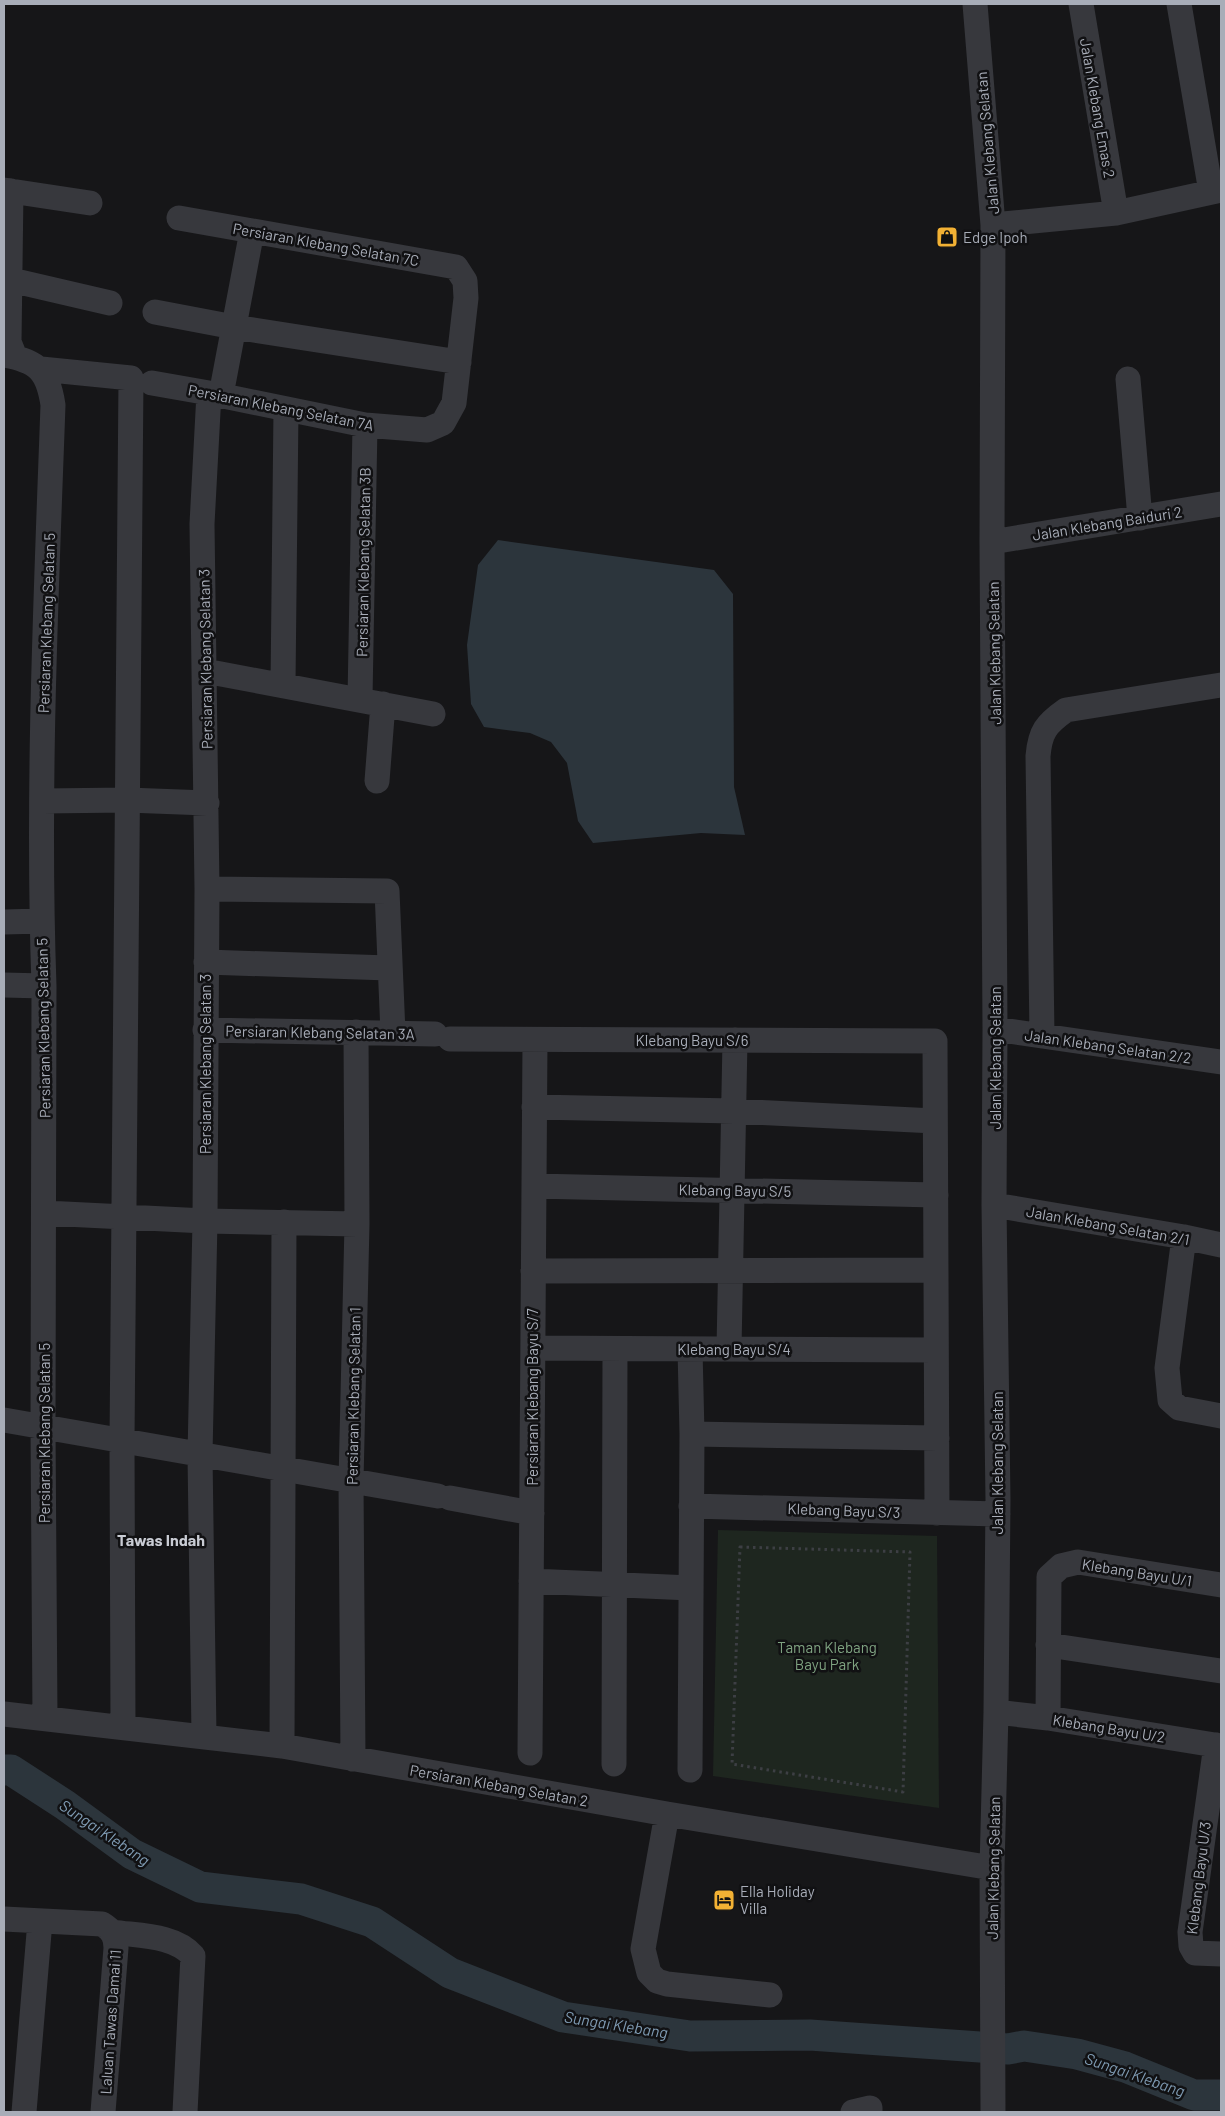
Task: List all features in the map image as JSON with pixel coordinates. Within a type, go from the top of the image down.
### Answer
[{"type":"street","name":"Jalan Klebang Selatan","points":[[975,4],[993,225],[994,1206],[998,1514],[992,1868],[993,2112]]},
{"type":"street","name":"Jalan Klebang Emas 2","points":[[1081,4],[1116,212]]},
{"type":"street","points":[[993,225],[1116,212],[1216,191],[1179,4]]},
{"type":"street","points":[[42,369],[9,356],[8,190],[90,203]]},
{"type":"street","name":"Persiaran Klebang Selatan 7C","points":[[179,218],[456,267],[466,281]]},
{"type":"street","name":"Persiaran Klebang Selatan 3","points":[[204,1736],[200,1455],[205,1221],[207,803],[202,524],[215,394],[234,327],[252,231]]},
{"type":"street","points":[[10,280],[110,303]]},
{"type":"street","name":"Persiaran Klebang Selatan 7A","points":[[42,369],[141,380],[365,425],[427,430],[442,423],[454,403],[466,298],[466,281]]},
{"type":"street","points":[[154,312],[234,327],[459,362]]},
{"type":"street","name":"Persiaran Klebang Selatan 5","points":[[42,369],[50,386],[53,405],[44,659],[42,921],[45,1213],[43,1427],[45,1718]]},
{"type":"street","points":[[1128,379],[1140,518]]},
{"type":"street","points":[[123,1726],[122,1442],[127,800],[141,380]]},
{"type":"street","points":[[283,685],[286,409]]},
{"type":"street","name":"Persiaran Klebang Selatan 3B","points":[[365,425],[372,702],[377,781]]},
{"type":"street","name":"Jalan Klebang Baiduri 2","points":[[992,542],[1221,504]]},
{"type":"street","points":[[205,671],[433,714]]},
{"type":"street","points":[[1042,1036],[1038,756],[1039,742],[1043,730],[1052,719],[1066,710],[1221,685]]},
{"type":"street","points":[[43,801],[127,800],[207,803]]},
{"type":"street","points":[[207,889],[387,891],[393,1033]]},
{"type":"street","points":[[4,922],[42,921]]},
{"type":"street","points":[[206,962],[389,968]]},
{"type":"street","points":[[4,985],[44,986]]},
{"type":"street","name":"Jalan Klebang Selatan 2/2","points":[[995,1029],[1221,1062]]},
{"type":"street","name":"Persiaran Klebang Selatan 3A","points":[[206,1030],[356,1032],[443,1036]]},
{"type":"street","name":"Persiaran Klebang Selatan 1","points":[[353,1759],[352,1481],[357,1224],[356,1032]]},
{"type":"street","name":"Klebang Bayu S/6","points":[[443,1036],[535,1041],[935,1041],[935,1121]]},
{"type":"street","points":[[729,1349],[735,1040]]},
{"type":"street","name":"Persiaran Klebang Bayu S/7","points":[[530,1753],[535,1041]]},
{"type":"street","points":[[534,1107],[734,1111],[935,1121],[937,1513]]},
{"type":"street","name":"Klebang Bayu S/5","points":[[534,1186],[936,1195]]},
{"type":"street","name":"Jalan Klebang Selatan 2/1","points":[[994,1206],[1184,1237],[1221,1245]]},
{"type":"street","points":[[45,1213],[205,1221],[357,1224]]},
{"type":"street","points":[[282,1746],[284,1222]]},
{"type":"street","points":[[1184,1237],[1167,1368],[1170,1400],[1179,1408],[1221,1416]]},
{"type":"street","points":[[533,1271],[936,1270]]},
{"type":"street","name":"Klebang Bayu S/4","points":[[532,1348],[936,1350]]},
{"type":"street","points":[[614,1764],[615,1348]]},
{"type":"street","points":[[690,1349],[692,1434],[690,1770]]},
{"type":"street","points":[[4,1420],[532,1513]]},
{"type":"street","points":[[692,1434],[936,1438]]},
{"type":"street","name":"Klebang Bayu S/3","points":[[691,1506],[998,1514]]},
{"type":"street","name":"Klebang Bayu U/1","points":[[1048,1718],[1049,1577],[1061,1566],[1078,1562],[1221,1585]]},
{"type":"street","points":[[531,1581],[691,1588]]},
{"type":"street","points":[[1048,1645],[1221,1671]]},
{"type":"street","name":"Klebang Bayu U/2","points":[[996,1712],[1048,1718],[1219,1746]]},
{"type":"street","name":"Persiaran Klebang Selatan 2","points":[[4,1714],[123,1726],[282,1746],[666,1814],[992,1868]]},
{"type":"street","name":"Klebang Bayu U/3","points":[[1219,1746],[1190,1932],[1190,1946],[1195,1953],[1221,1954]]},
{"type":"street","points":[[666,1814],[643,1949],[649,1973],[657,1981],[667,1984],[770,1994]]},
{"type":"street","points":[[4,1919],[102,1924],[112,1932],[166,1940],[187,1948],[193,1956],[185,2112]]},
{"type":"street","points":[[24,2112],[40,1921]]},
{"type":"street","name":"Laluan Tawas Damai 11","points":[[103,2112],[116,1948],[116,1939],[112,1932]]},
{"type":"street","points":[[853,2112],[870,2108],[870,2112]]},
{"type":"path","points":[[740,1546],[910,1552],[903,1792],[732,1764],[740,1546]]},
{"type":"green space","name":"Taman Klebang Bayu Park","points":[[718,1530],[937,1536],[939,1808],[713,1776]]},
{"type":"shaded area","points":[[498,540],[714,570],[733,594],[734,787],[745,835],[701,833],[593,843],[578,821],[567,763],[551,742],[530,733],[484,727],[471,704],[467,645],[478,565]]},
{"type":"waterway","name":"Sungai Klebang","points":[[4,1770],[11,1770],[65,1805],[132,1854],[200,1887],[301,1899],[372,1922],[450,1973],[563,2017],[690,2036],[810,2035],[1008,2049],[1024,2046],[1077,2054],[1125,2067],[1194,2095],[1221,2095]]},
{"type":"place","name":"Edge Ipoh","points":[[947,237]]},
{"type":"place","name":"Ella Holiday Villa","points":[[724,1900]]},
{"type":"district","name":"Tawas Indah","points":[[161,1539]]}]
